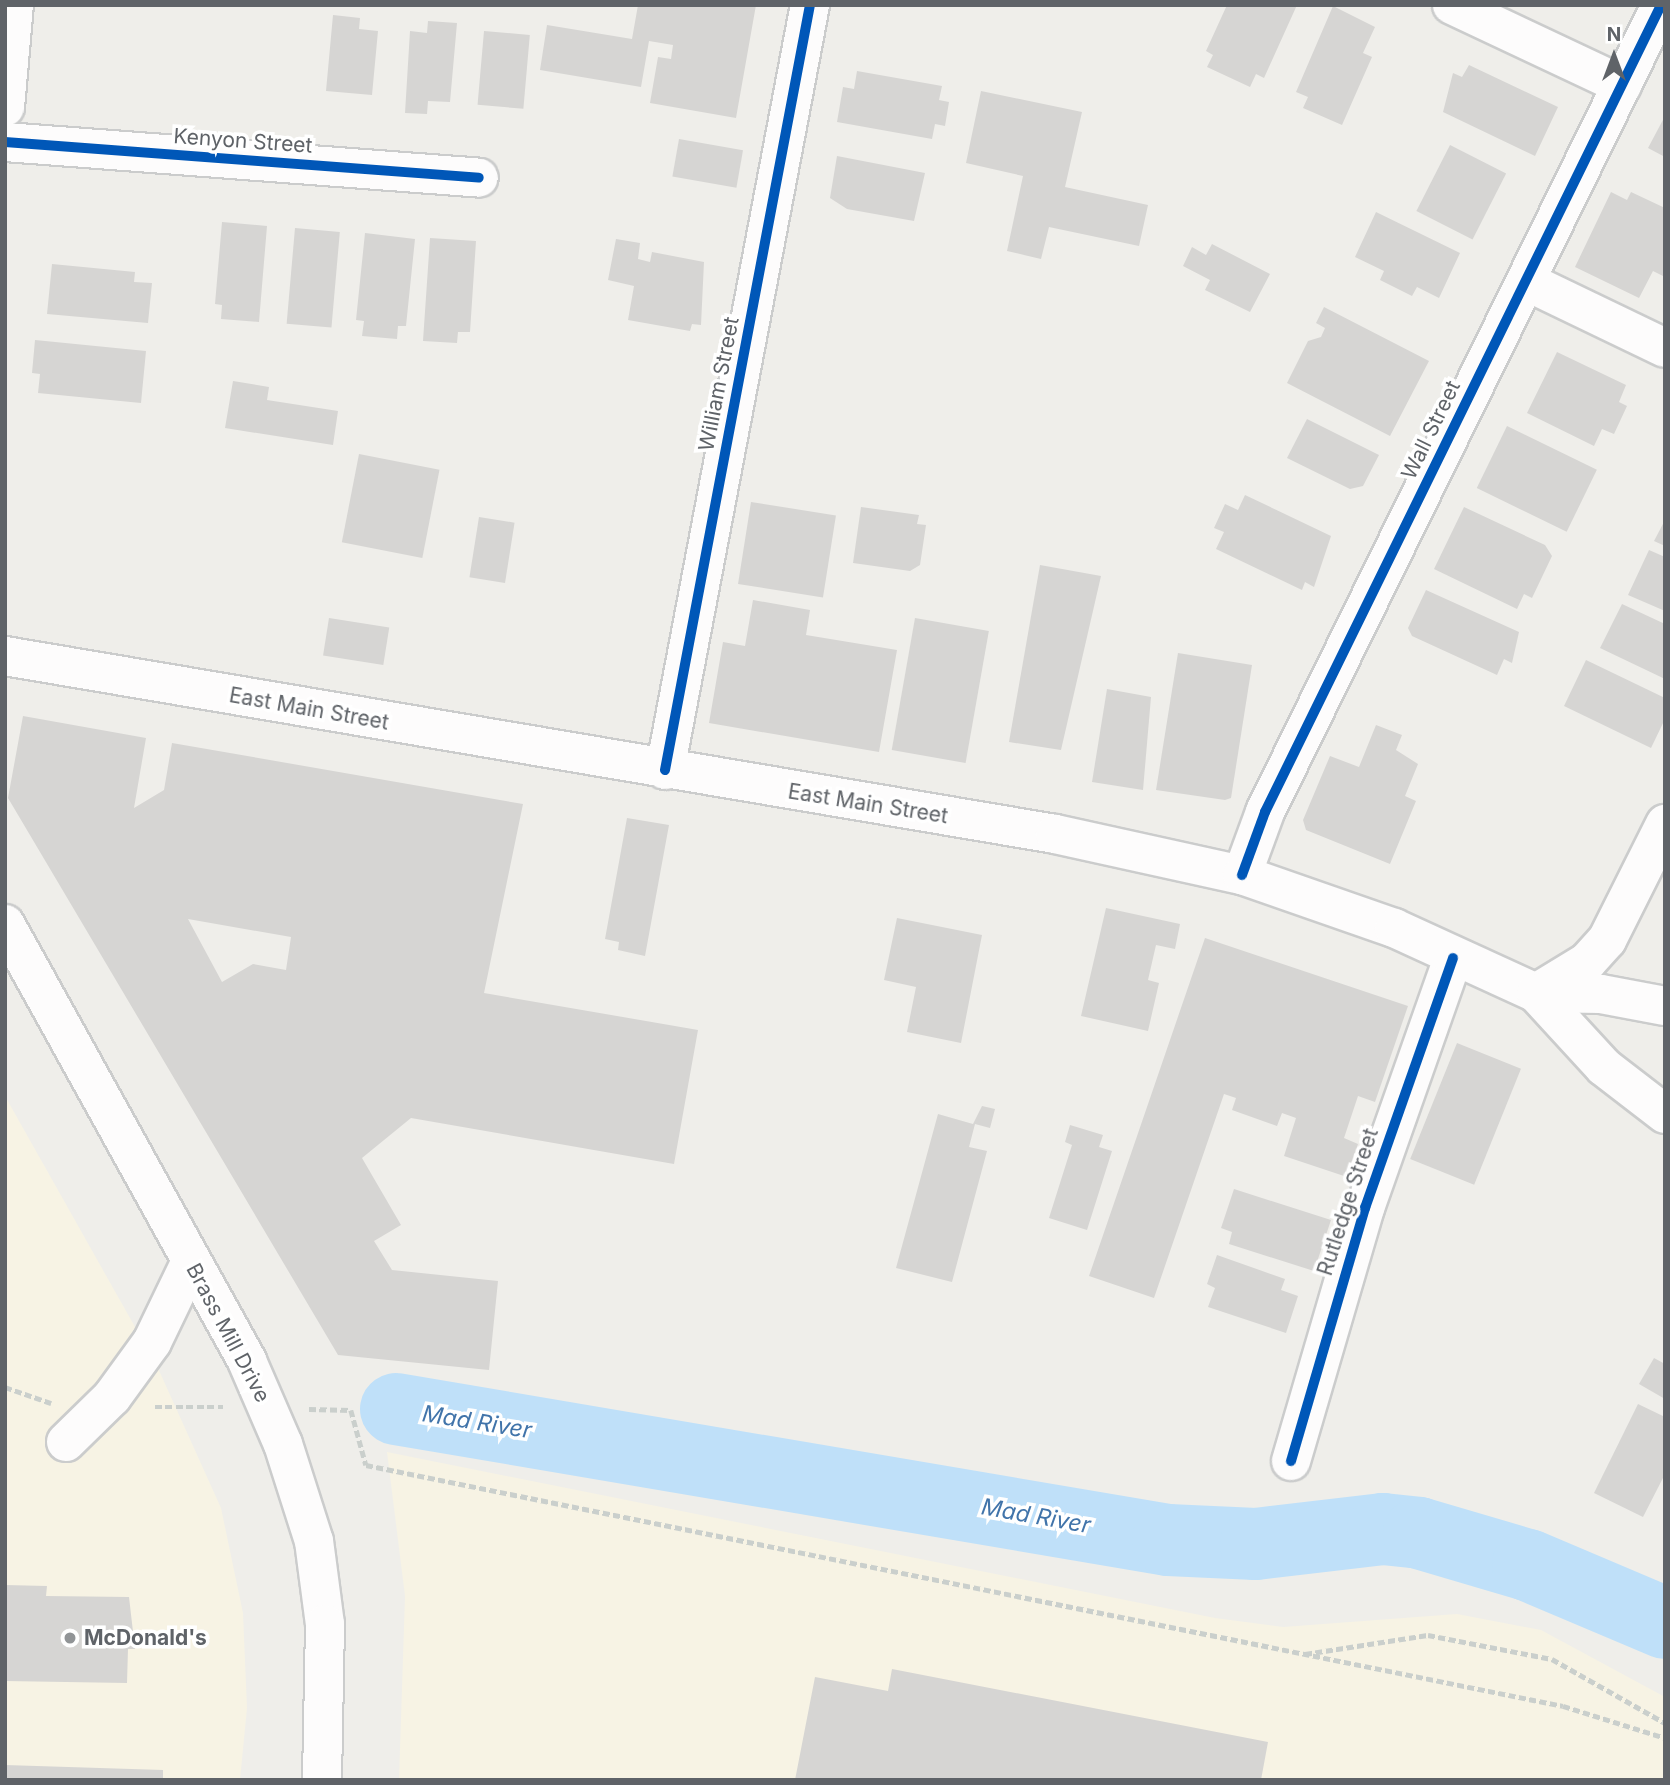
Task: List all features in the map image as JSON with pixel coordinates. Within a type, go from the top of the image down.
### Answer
[{"type":"street","points":[[5,107],[14,5]]},
{"type":"street","name":"William Street","points":[[665,770],[810,5]]},
{"type":"street","points":[[1452,5],[1622,85]]},
{"type":"street","name":"Wall Street","points":[[1242,875],[1265,813],[1661,5]]},
{"type":"street","name":"Kenyon Street","points":[[5,142],[479,178]]},
{"type":"street","points":[[1525,281],[1665,348]]},
{"type":"street","name":"East Main Street","points":[[5,656],[665,770],[1073,837],[1242,875],[1394,928],[1453,958],[1536,993],[1604,1067],[1665,1114]]},
{"type":"street","points":[[1536,993],[1587,962],[1608,938],[1665,824]]},
{"type":"street","name":"Brass Mill Drive","points":[[5,924],[260,1390],[310,1523],[328,1678],[322,1780]]},
{"type":"street","name":"Rutledge Street","points":[[1291,1461],[1365,1208],[1453,958]]},
{"type":"street","points":[[1536,993],[1601,994],[1665,1006]]},
{"type":"street","points":[[66,1442],[152,1342],[191,1261]]},
{"type":"path","points":[[351,1410],[366,1465],[1563,1706],[1665,1738]]},
{"type":"path","points":[[1300,1655],[1396,1638],[1440,1637],[1552,1659],[1665,1723]]},
{"type":"shaded area","points":[[5,1096],[157,1366],[221,1508],[243,1613],[247,1708],[240,1780],[5,1780]]},
{"type":"shaded area","points":[[387,1452],[1215,1618],[1283,1627],[1457,1614],[1541,1630],[1665,1697],[1665,1780],[399,1780],[405,1596]]},
{"type":"building","points":[[638,5],[756,5],[736,118],[650,103],[658,57],[671,59],[673,45],[649,41],[641,87],[540,70],[547,25],[632,39]]},
{"type":"building","points":[[1227,5],[1297,5],[1264,78],[1256,74],[1250,87],[1207,67],[1213,55],[1206,51]]},
{"type":"building","points":[[1333,6],[1375,27],[1363,53],[1372,57],[1342,125],[1303,108],[1308,97],[1296,92]]},
{"type":"building","points":[[333,15],[360,18],[359,29],[378,31],[372,95],[326,91]]},
{"type":"building","points":[[428,21],[457,23],[450,102],[428,101],[427,114],[405,113],[410,31],[427,33]]},
{"type":"building","points":[[484,31],[530,35],[523,109],[478,105]]},
{"type":"building","points":[[1469,65],[1558,107],[1535,156],[1443,112],[1453,73],[1462,77]]},
{"type":"building","points":[[857,71],[942,86],[939,100],[949,102],[945,126],[935,124],[932,139],[837,122],[843,87],[854,89]]},
{"type":"building","points":[[981,91],[1082,112],[1065,187],[1148,205],[1139,246],[1049,227],[1041,259],[1007,251],[1023,176],[966,163]]},
{"type":"building","points":[[1665,116],[1665,157],[1648,148]]},
{"type":"building","points":[[679,139],[743,150],[736,188],[672,176]]},
{"type":"building","points":[[1450,145],[1506,174],[1473,240],[1416,211]]},
{"type":"building","points":[[837,156],[925,173],[914,221],[847,209],[830,198]]},
{"type":"building","points":[[1611,192],[1627,200],[1631,192],[1665,208],[1665,277],[1653,271],[1639,298],[1575,267]]},
{"type":"building","points":[[1376,212],[1460,253],[1439,298],[1417,287],[1412,296],[1380,280],[1384,271],[1355,257]]},
{"type":"building","points":[[222,222],[267,226],[259,322],[221,319],[222,305],[215,304]]},
{"type":"building","points":[[295,228],[340,232],[331,328],[287,324]]},
{"type":"building","points":[[365,233],[415,239],[406,326],[398,326],[397,339],[362,336],[364,321],[356,320]]},
{"type":"building","points":[[430,238],[476,241],[470,332],[458,332],[457,343],[423,341]]},
{"type":"building","points":[[616,239],[640,243],[638,259],[650,262],[652,252],[704,262],[701,325],[692,324],[690,331],[628,320],[634,286],[608,280]]},
{"type":"building","points":[[1212,244],[1270,274],[1250,312],[1205,290],[1210,280],[1183,266],[1192,247],[1206,255]]},
{"type":"building","points":[[52,264],[135,272],[134,282],[152,283],[148,323],[47,314]]},
{"type":"building","points":[[1324,307],[1429,361],[1390,436],[1287,383],[1308,341],[1321,337],[1325,328],[1316,323]]},
{"type":"building","points":[[35,340],[146,351],[141,403],[38,393],[40,374],[32,373]]},
{"type":"building","points":[[1557,352],[1626,385],[1619,402],[1627,406],[1614,434],[1602,429],[1594,446],[1527,413]]},
{"type":"building","points":[[233,381],[269,387],[267,400],[338,411],[333,445],[225,428]]},
{"type":"building","points":[[1307,419],[1379,455],[1363,486],[1350,489],[1287,458]]},
{"type":"building","points":[[1507,426],[1597,470],[1567,532],[1477,488]]},
{"type":"building","points":[[359,454],[439,470],[422,558],[342,542]]},
{"type":"building","points":[[1245,495],[1331,536],[1314,587],[1305,582],[1302,590],[1216,549],[1224,532],[1214,528],[1225,504],[1238,510]]},
{"type":"building","points":[[751,502],[836,515],[823,597],[738,584]]},
{"type":"building","points":[[861,507],[919,515],[917,524],[926,525],[920,565],[910,571],[853,563]]},
{"type":"building","points":[[1464,507],[1545,545],[1552,556],[1532,598],[1524,594],[1517,609],[1434,569]]},
{"type":"building","points":[[479,517],[515,523],[505,583],[469,577]]},
{"type":"building","points":[[1665,520],[1665,546],[1654,541]]},
{"type":"building","points":[[1649,550],[1665,557],[1665,611],[1628,595]]},
{"type":"building","points":[[1040,565],[1101,576],[1061,750],[1009,742]]},
{"type":"building","points":[[1426,590],[1519,632],[1512,663],[1504,659],[1497,675],[1412,636],[1408,628]]},
{"type":"building","points":[[753,600],[810,610],[806,635],[897,650],[879,752],[709,723],[723,642],[745,646]]},
{"type":"building","points":[[1622,604],[1665,624],[1665,679],[1600,648]]},
{"type":"building","points":[[329,618],[389,628],[383,665],[323,656]]},
{"type":"building","points":[[915,618],[989,631],[966,763],[892,750]]},
{"type":"building","points":[[1178,653],[1252,665],[1231,798],[1225,800],[1156,790]]},
{"type":"building","points":[[1586,660],[1665,698],[1665,719],[1651,748],[1564,706]]},
{"type":"building","points":[[1107,689],[1151,697],[1143,790],[1092,782]]},
{"type":"building","points":[[23,716],[146,738],[134,808],[164,790],[172,743],[523,804],[484,993],[698,1030],[674,1164],[411,1118],[362,1158],[401,1225],[374,1241],[392,1270],[498,1281],[489,1370],[338,1355],[8,798]],"holes":[[[188,919],[291,937],[286,970],[253,964],[222,982]]]},
{"type":"building","points":[[1376,725],[1402,735],[1396,750],[1418,764],[1405,796],[1416,801],[1390,864],[1306,830],[1303,820],[1330,756],[1359,767]]},
{"type":"building","points":[[627,818],[669,825],[645,956],[618,950],[619,942],[605,939]]},
{"type":"building","points":[[1106,908],[1180,924],[1175,949],[1156,945],[1148,980],[1159,983],[1148,1031],[1081,1016]]},
{"type":"building","points":[[897,918],[982,935],[961,1043],[907,1032],[916,987],[884,980]]},
{"type":"building","points":[[1205,938],[1408,1006],[1375,1102],[1358,1096],[1344,1138],[1358,1144],[1347,1177],[1284,1156],[1296,1118],[1282,1113],[1277,1126],[1232,1110],[1236,1098],[1224,1094],[1154,1298],[1089,1276]]},
{"type":"building","points":[[1457,1043],[1521,1069],[1474,1185],[1410,1159]]},
{"type":"building","points":[[982,1106],[995,1109],[990,1128],[975,1124],[969,1147],[987,1151],[952,1282],[896,1268],[938,1114],[973,1124]]},
{"type":"building","points":[[1070,1125],[1103,1135],[1099,1147],[1112,1151],[1087,1230],[1049,1218],[1072,1145],[1065,1142]]},
{"type":"building","points":[[1234,1189],[1331,1220],[1314,1271],[1229,1244],[1232,1232],[1221,1228]]},
{"type":"building","points":[[1217,1255],[1285,1279],[1281,1290],[1298,1296],[1286,1333],[1208,1307],[1215,1288],[1207,1284]]},
{"type":"building","points":[[1654,1358],[1665,1364],[1665,1399],[1639,1384]]},
{"type":"building","points":[[1638,1404],[1665,1417],[1665,1474],[1643,1517],[1594,1493]]},
{"type":"building","name":"McDonald's","points":[[5,1585],[47,1586],[46,1596],[129,1597],[135,1649],[128,1649],[127,1683],[5,1681]]},
{"type":"building","points":[[892,1669],[1268,1742],[1261,1780],[795,1780],[815,1677],[888,1691]]},
{"type":"building","points":[[5,1765],[163,1770],[163,1780],[5,1780]]},
{"type":"waterway","name":"Mad River","points":[[396,1409],[1168,1540],[1256,1544],[1383,1529],[1419,1533],[1528,1565],[1665,1623]]},
{"type":"cycle path","points":[[665,770],[810,5]]},
{"type":"cycle path","points":[[1242,875],[1265,812],[1661,5]]},
{"type":"cycle path","points":[[5,142],[479,178]]},
{"type":"cycle path","points":[[1291,1461],[1365,1208],[1453,958]]},
{"type":"place","name":"McDonald's","points":[[70,1638]]}]
